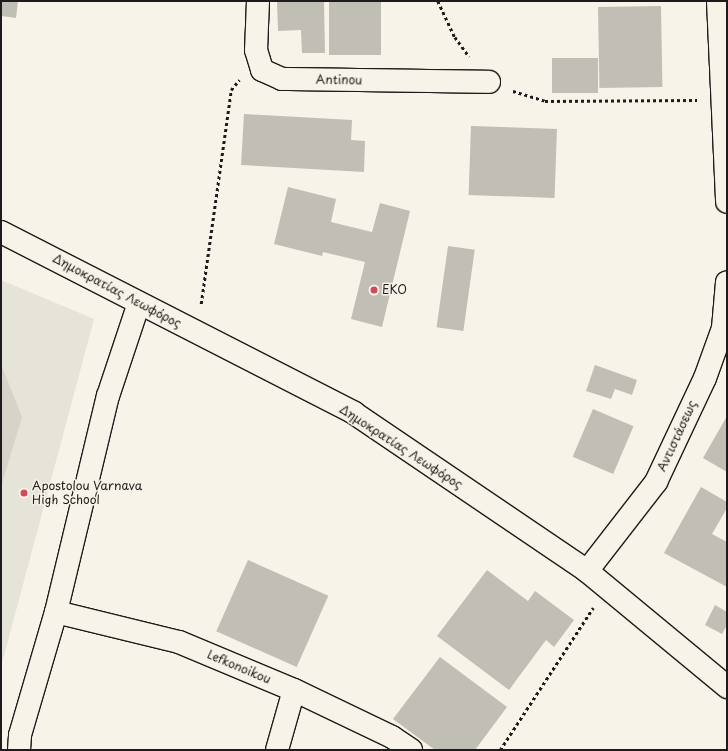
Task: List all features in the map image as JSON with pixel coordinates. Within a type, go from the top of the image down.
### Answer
[{"type":"street","points":[[258,1],[258,57]]},
{"type":"street","points":[[718,1],[723,62],[721,100],[727,202]]},
{"type":"street","name":"Antinou","points":[[258,57],[262,70],[282,79],[489,82]]},
{"type":"street","name":"Δημοκρατίας Λεωφόρος","points":[[1,232],[354,413],[587,571],[727,688]]},
{"type":"street","name":"Αντιστάσεως","points":[[587,571],[656,482],[705,378],[725,329],[727,282]]},
{"type":"street","points":[[18,750],[20,735],[56,612],[108,396],[139,303]]},
{"type":"street","name":"Lefkonoikou","points":[[56,612],[180,642],[294,690],[392,737],[411,750]]},
{"type":"street","points":[[277,750],[294,690]]},
{"type":"path","points":[[438,1],[455,37],[489,82],[545,102],[721,100]]},
{"type":"path","points":[[197,333],[231,90],[258,57]]},
{"type":"path","points":[[500,750],[607,588]]},
{"type":"shaded area","name":"Apostolou Varnava High School","points":[[1,280],[94,319],[1,667]]},
{"type":"shaded area","points":[[1,364],[22,417],[1,487]]},
{"type":"building","points":[[1,1],[18,1],[16,18],[1,16]]},
{"type":"building","points":[[277,1],[324,1],[325,53],[302,53],[301,30],[278,31]]},
{"type":"building","points":[[329,1],[381,1],[381,55],[329,55]]},
{"type":"building","points":[[661,6],[662,87],[599,88],[598,7]]},
{"type":"building","points":[[552,58],[598,58],[598,93],[552,93]]},
{"type":"building","points":[[244,114],[352,120],[351,140],[365,141],[364,172],[241,165]]},
{"type":"building","points":[[471,126],[557,129],[555,198],[469,195]]},
{"type":"building","name":"EKO","points":[[288,187],[336,199],[331,222],[372,232],[380,203],[410,211],[382,327],[351,319],[365,262],[323,252],[322,256],[274,244]]},
{"type":"building","points":[[448,246],[475,250],[463,331],[437,327]]},
{"type":"building","points":[[595,365],[637,380],[632,395],[615,389],[611,399],[586,391]]},
{"type":"building","points":[[593,409],[634,426],[613,474],[573,457]]},
{"type":"building","points":[[727,416],[727,472],[703,458]]},
{"type":"building","points":[[701,487],[727,502],[727,508],[712,534],[727,542],[727,587],[664,553]]},
{"type":"building","points":[[248,560],[328,596],[297,667],[216,631]]},
{"type":"building","points":[[487,570],[528,601],[535,591],[574,620],[554,647],[546,640],[509,690],[437,636]]},
{"type":"building","points":[[715,605],[727,612],[727,625],[722,634],[705,625]]},
{"type":"building","points":[[440,657],[507,707],[475,750],[435,750],[393,719]]},
{"type":"place","name":"EKO","points":[[374,290]]},
{"type":"place","name":"Apostolou Varnava High School","points":[[24,493]]}]
